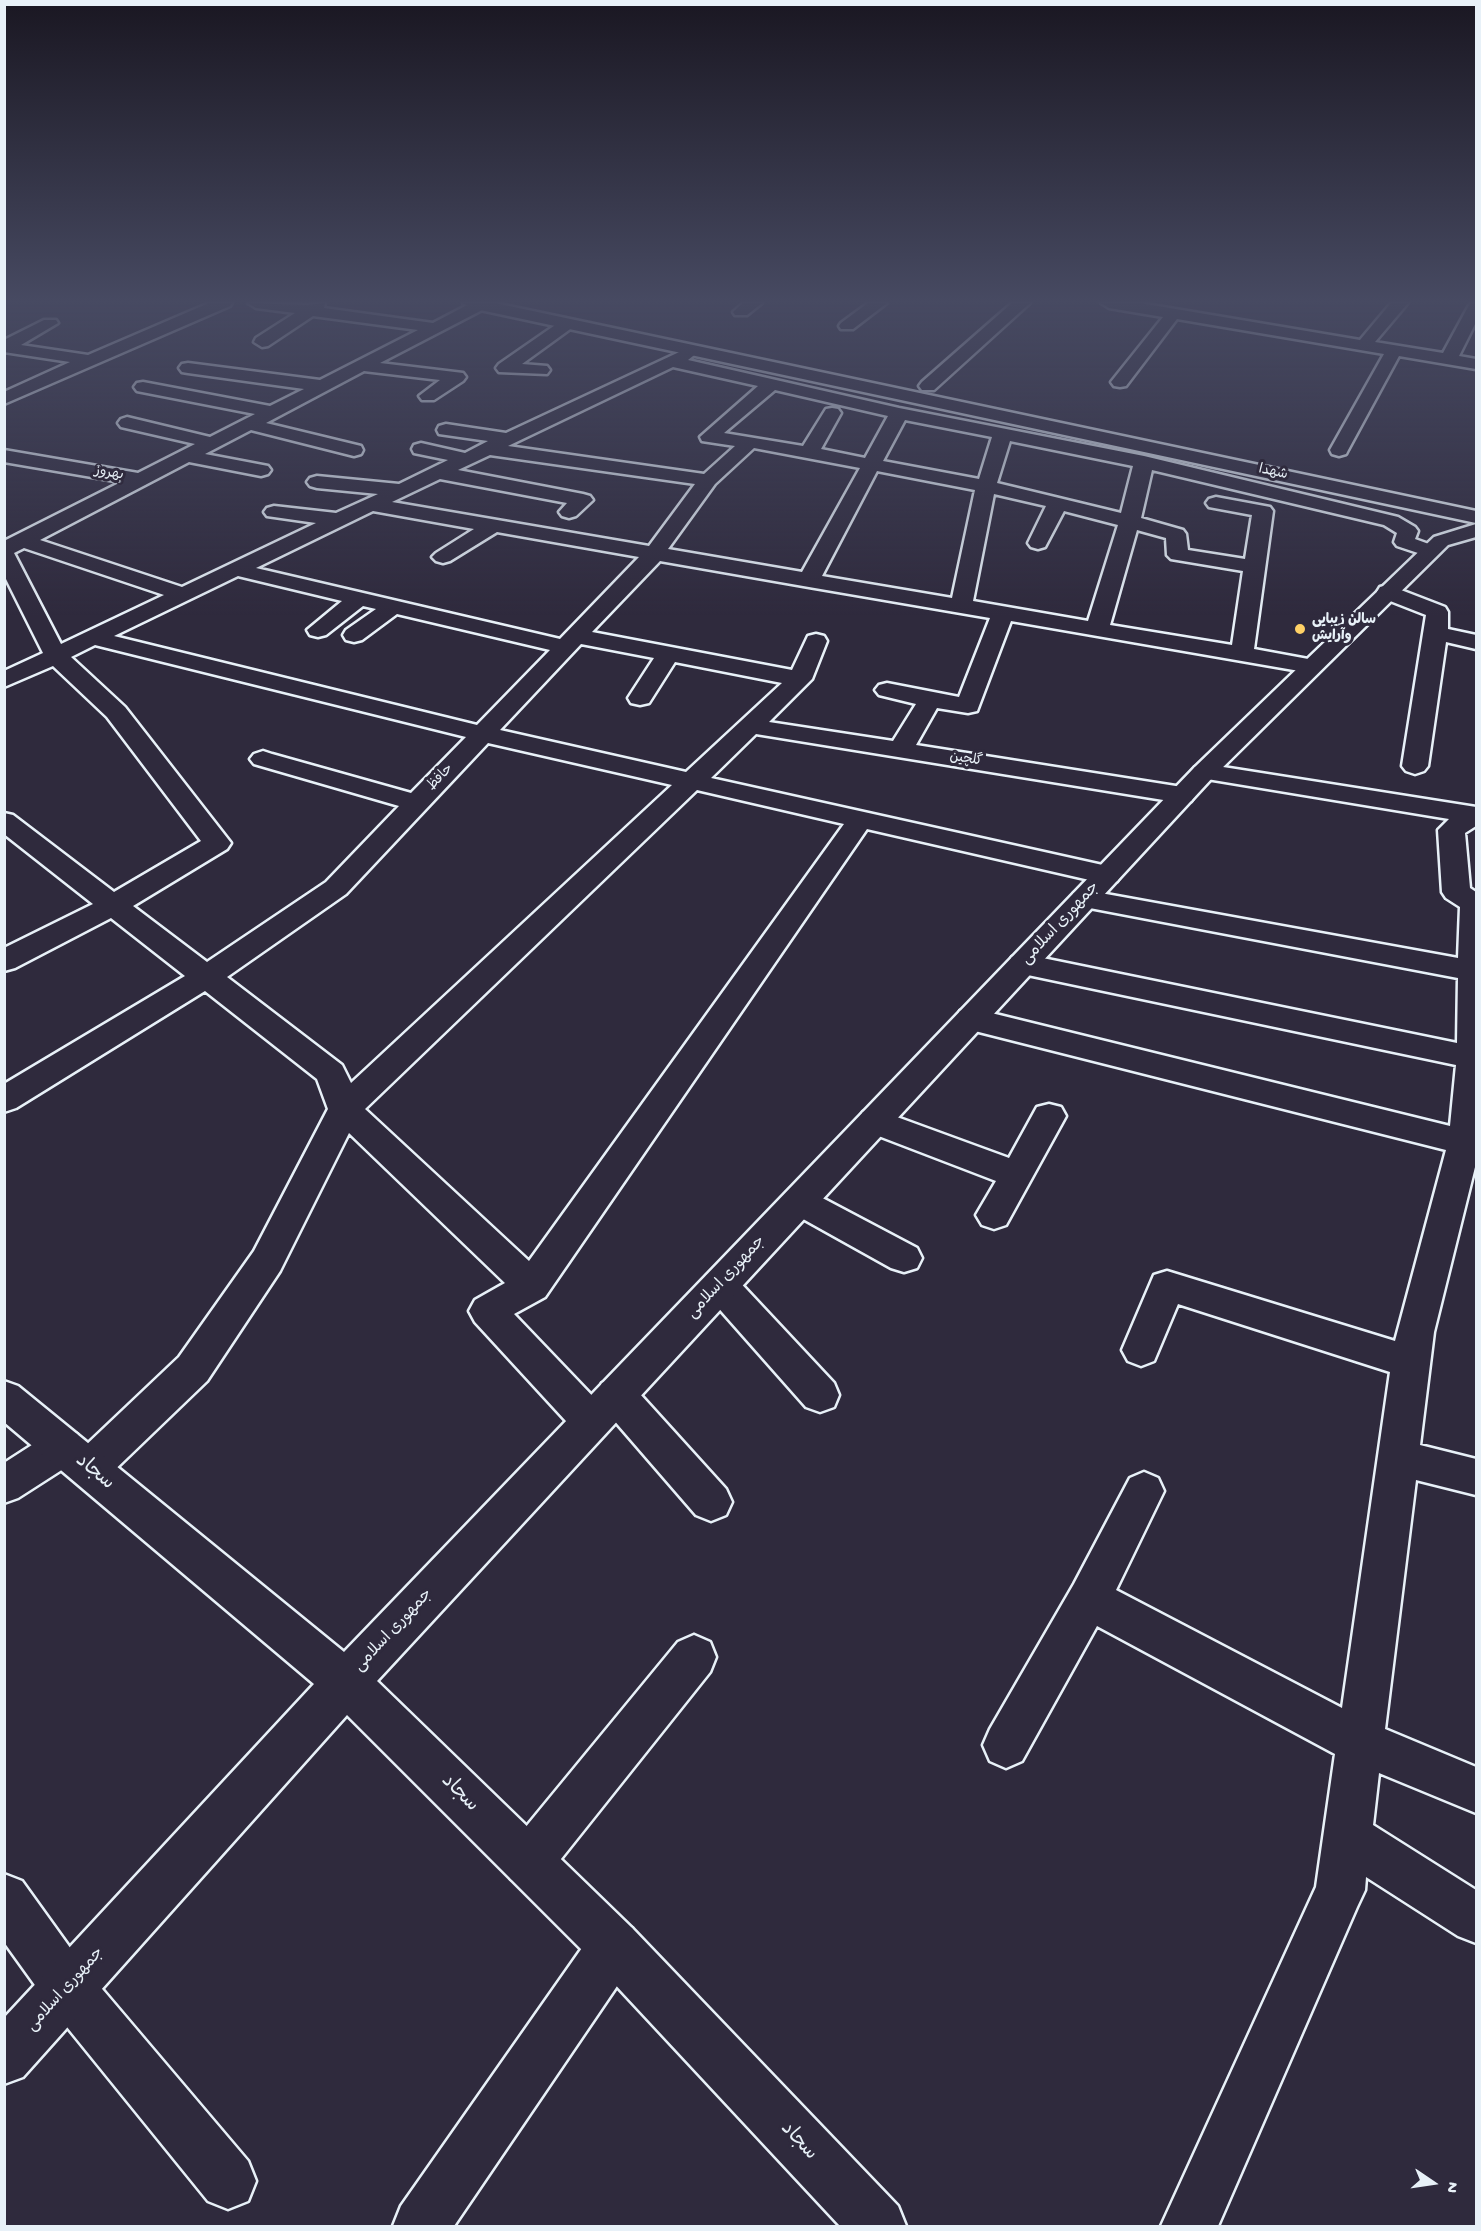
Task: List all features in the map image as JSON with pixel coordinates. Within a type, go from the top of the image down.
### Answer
[{"type":"street","points":[[248,407],[273,412]]},
{"type":"street","points":[[11,548],[283,407]]},
{"type":"street","points":[[4,680],[239,570],[576,407]]},
{"type":"street","points":[[744,407],[709,437],[750,442],[986,486],[1130,520],[1176,534],[1178,555],[1256,567]]},
{"type":"street","points":[[874,407],[1002,435],[1144,462],[1391,521],[1408,531],[1404,542],[1435,546],[1443,528],[1428,513],[1409,502]]},
{"type":"street","name":"شهدا","points":[[994,407],[1476,500]]},
{"type":"street","name":"شهدا","points":[[1003,407],[1476,517]]},
{"type":"street","points":[[1340,450],[1363,407]]},
{"type":"street","points":[[809,453],[832,413]]},
{"type":"street","points":[[809,580],[899,413]]},
{"type":"street","points":[[127,423],[213,443]]},
{"type":"street","points":[[249,424],[354,450]]},
{"type":"street","points":[[446,430],[511,439]]},
{"type":"street","points":[[961,606],[986,486],[1002,435]]},
{"type":"street","name":"حافظ","points":[[4,1100],[206,976],[336,888],[655,553],[708,480],[750,442]]},
{"type":"street","points":[[420,449],[468,459]]},
{"type":"street","points":[[488,449],[708,480]]},
{"type":"street","name":"بهروز","points":[[4,456],[142,480]]},
{"type":"street","points":[[187,456],[261,470]]},
{"type":"street","points":[[1097,629],[1130,520],[1144,462]]},
{"type":"street","points":[[440,473],[583,500],[569,512]]},
{"type":"street","points":[[317,482],[404,490]]},
{"type":"street","points":[[1038,543],[1058,503]]},
{"type":"street","points":[[1216,503],[1263,511],[1242,654]]},
{"type":"street","points":[[373,505],[1311,666]]},
{"type":"street","points":[[274,512],[341,520]]},
{"type":"street","points":[[442,557],[493,526]]},
{"type":"street","name":"جمهوری اسلامی","points":[[4,2058],[346,1682],[1193,784],[1435,546],[1476,530]]},
{"type":"street","points":[[11,548],[185,595]]},
{"type":"street","points":[[4,961],[113,905],[216,843],[116,712],[56,656],[11,548]]},
{"type":"street","points":[[239,570],[394,606],[571,641],[668,654],[800,679]]},
{"type":"street","points":[[1388,592],[1437,612],[1436,633],[1414,766],[1423,779],[1422,789],[1420,798],[1408,804]]},
{"type":"street","points":[[318,630],[359,598]]},
{"type":"street","points":[[354,635],[394,606]]},
{"type":"street","points":[[887,690],[968,706],[1003,613]]},
{"type":"street","points":[[1436,633],[1476,642]]},
{"type":"street","points":[[94,638],[483,734],[861,819],[1475,994]]},
{"type":"street","points":[[4,1485],[76,1457],[193,1369],[267,1261],[344,1109],[800,679],[816,641]]},
{"type":"street","points":[[640,698],[668,654]]},
{"type":"street","points":[[900,750],[930,700]]},
{"type":"street","name":"گلچین","points":[[750,726],[900,750],[1193,784],[1408,804],[1475,816]]},
{"type":"street","points":[[263,759],[417,803]]},
{"type":"street","points":[[1189,2226],[1340,1890],[1415,1332],[1471,1143],[1475,914],[1456,892],[1451,830],[1475,816]]},
{"type":"street","points":[[711,1502],[488,1311],[532,1286],[861,819]]},
{"type":"street","points":[[4,821],[331,1073],[344,1109],[532,1286]]},
{"type":"street","points":[[1023,964],[1473,1057]]},
{"type":"street","points":[[971,1019],[1471,1143]]},
{"type":"street","points":[[994,1215],[1049,1116]]},
{"type":"street","points":[[875,1121],[1017,1175]]},
{"type":"street","points":[[799,1201],[904,1258]]},
{"type":"street","points":[[720,1285],[820,1395]]},
{"type":"street","points":[[1141,1350],[1167,1286],[1411,1362]]},
{"type":"street","name":"سجاد","points":[[4,1398],[346,1682],[614,1946],[878,2226]]},
{"type":"street","points":[[1398,1457],[1476,1477]]},
{"type":"street","points":[[1006,1745],[1089,1599],[1144,1491]]},
{"type":"street","points":[[1089,1599],[1360,1742],[1476,1790]]},
{"type":"street","points":[[528,1862],[694,1657]]},
{"type":"street","points":[[1347,1837],[1476,1918]]},
{"type":"street","points":[[4,1899],[68,1988],[228,2181]]},
{"type":"street","points":[[421,2226],[614,1946]]},
{"type":"place","name":"سالن زیبایی وآرایش","points":[[1300,629]]}]
